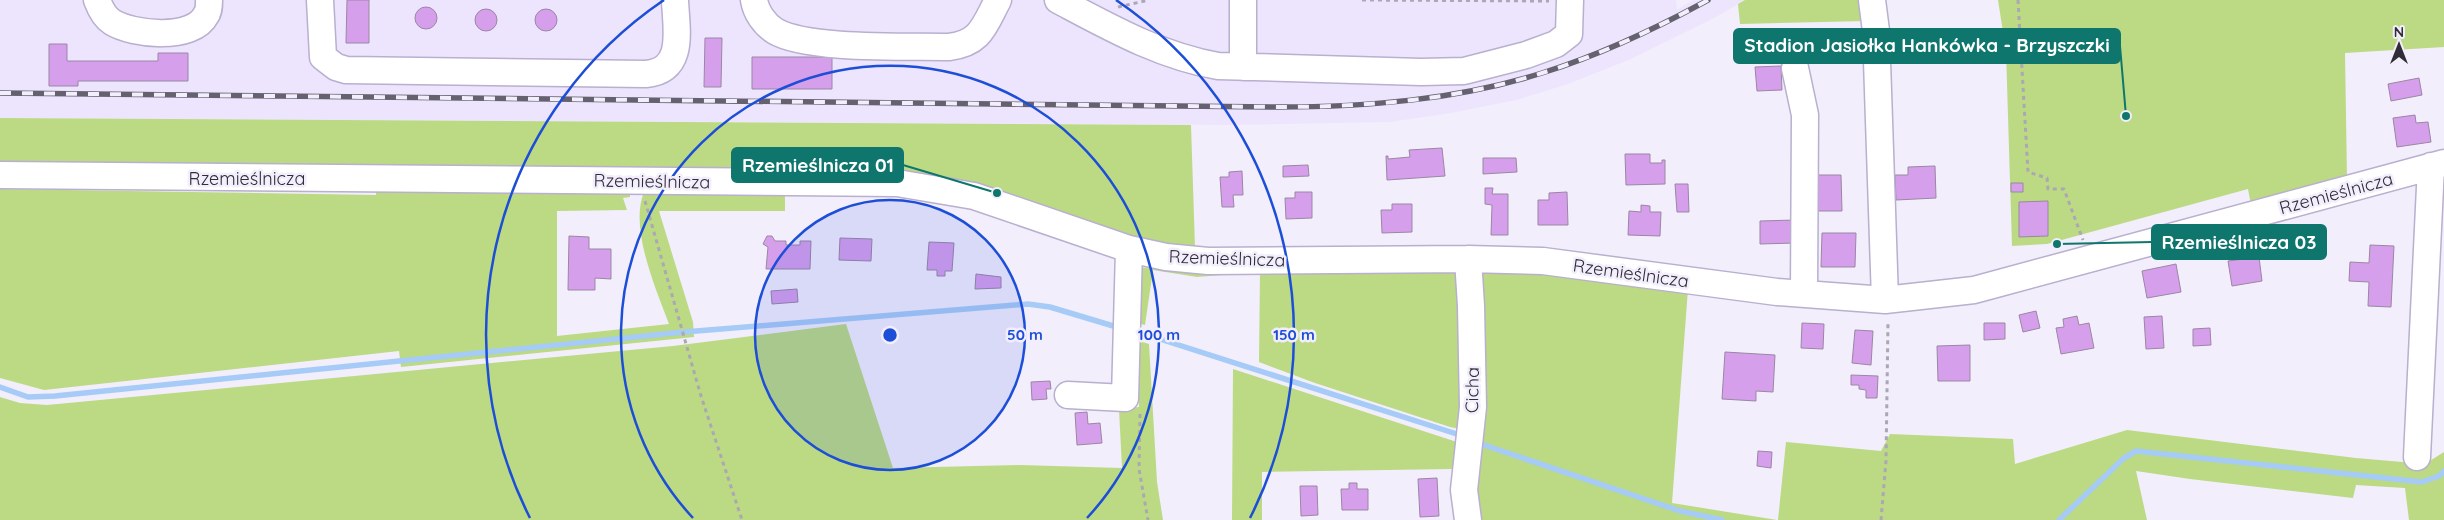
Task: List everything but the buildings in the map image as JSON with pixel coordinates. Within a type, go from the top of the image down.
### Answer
[{"type":"street","points":[[97,0],[103,14],[112,22],[129,30],[166,32],[183,32],[195,27],[207,14],[209,0]]},
{"type":"street","points":[[320,0],[323,57],[336,67],[346,70],[646,74],[663,70],[674,56],[676,48],[676,0]]},
{"type":"street","points":[[754,0],[766,24],[775,31],[803,40],[838,44],[949,47],[964,46],[973,41],[998,0]]},
{"type":"street","points":[[1058,0],[1167,53],[1209,64],[1243,67],[1464,71],[1526,55],[1563,40],[1569,34],[1571,26],[1570,1]]},
{"type":"street","points":[[1243,0],[1243,67]]},
{"type":"street","points":[[1872,0],[1876,30],[1886,300]]},
{"type":"street","points":[[1795,68],[1805,115],[1804,294]]},
{"type":"street","points":[[2417,457],[2437,165]]},
{"type":"street","name":"Rzemieślnicza","points":[[0,175],[897,183],[974,196],[1128,249],[1166,258],[1208,261],[1468,259],[1543,261],[1804,294],[1886,300],[1974,290],[2437,165]]},
{"type":"street","points":[[1068,394],[1125,398],[1128,249]]},
{"type":"street","name":"Cicha","points":[[1468,259],[1473,406],[1464,490],[1468,520]]},
{"type":"path","points":[[1362,0],[1570,1]]},
{"type":"path","points":[[2018,0],[2028,172],[2047,178],[2048,189],[2064,189],[2092,258]]},
{"type":"path","points":[[639,181],[679,321],[742,520]]},
{"type":"path","points":[[1881,520],[1886,461],[1886,300]]},
{"type":"path","points":[[1125,389],[1136,403],[1140,415],[1139,469],[1148,520]]},
{"type":"shaded area","points":[[0,0],[1676,0],[1677,10],[1693,0],[1745,0],[1716,17],[1631,59],[1568,84],[1516,100],[1451,113],[1390,122],[1234,125],[0,118]]},
{"type":"green space","points":[[1745,0],[1864,0],[1867,21],[1740,24],[1738,4]]},
{"type":"green space","points":[[1998,0],[2444,0],[2444,47],[2345,53],[2347,179],[2252,210],[2248,189],[2047,244],[2012,246],[2006,51]]},
{"type":"green space","points":[[0,118],[1191,125],[1195,248],[1165,248],[982,192],[0,163]]},
{"type":"green space","points":[[376,186],[627,192],[630,194],[630,197],[623,198],[627,210],[557,211],[557,336],[669,324],[651,276],[642,240],[640,207],[644,192],[785,194],[785,211],[659,211],[693,322],[694,337],[401,367],[399,351],[44,390],[0,378],[0,189],[376,195]]},
{"type":"green space","points":[[1153,262],[1460,271],[1466,430],[1450,427],[1315,383],[1259,362],[1260,272],[1197,277],[1153,270],[1145,325],[1135,323],[1140,267],[1153,269]]},
{"type":"green space","points":[[1477,270],[1543,271],[1688,289],[1672,503],[1777,520],[1474,520]]},
{"type":"green space","points":[[846,324],[893,468],[1020,465],[1122,468],[1119,409],[1139,407],[1136,340],[1149,344],[1157,482],[1163,520],[0,520],[0,397],[20,403],[47,405],[673,346]]},
{"type":"green space","points":[[1233,369],[1463,444],[1460,462],[1451,469],[1262,472],[1262,520],[1232,520]]},
{"type":"green space","points":[[2127,430],[2356,458],[2425,464],[2444,452],[2444,520],[2409,520],[2405,488],[2356,485],[2353,498],[2136,471],[2147,520],[1778,520],[1786,442],[1881,451],[1890,434],[2013,439],[2015,464]]},
{"type":"waterway","points":[[0,387],[28,397],[55,396],[684,332],[1028,304],[1050,307],[1120,328]]},
{"type":"waterway","points":[[1138,332],[1463,436]]},
{"type":"waterway","points":[[1478,443],[1680,511],[1722,520]]},
{"type":"waterway","points":[[2059,520],[2124,458],[2136,451],[2422,482],[2439,476],[2444,471]]},
{"type":"railway","points":[[0,93],[1310,107],[1444,96],[1510,82],[1585,58],[1627,41],[1708,0]]},
{"type":"place","name":"Stadion Jasiołka Hankówka - Brzyszczki","points":[[2126,116]]},
{"type":"place","name":"Rzemieślnicza 01","points":[[997,193]]},
{"type":"place","name":"Rzemieślnicza 03","points":[[2057,244]]}]
